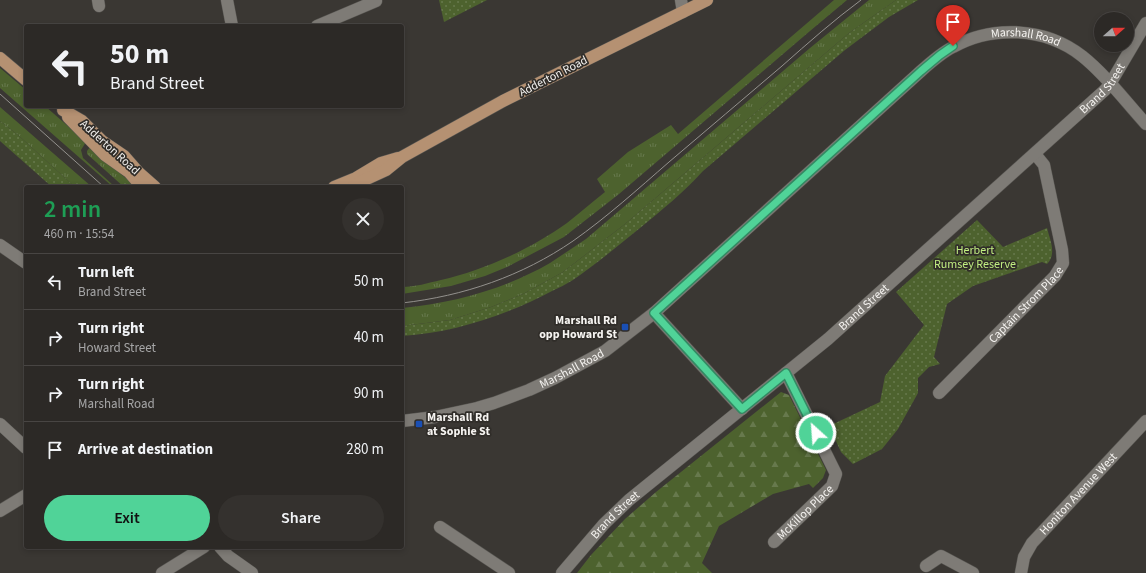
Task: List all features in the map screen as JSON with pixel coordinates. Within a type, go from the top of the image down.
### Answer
[{"type":"main road","name":"Adderton Road","points":[[356,185],[386,170],[402,157],[682,6],[707,0]]},
{"type":"main road","points":[[0,58],[24,78]]},
{"type":"main road","name":"Adderton Road","points":[[60,108],[105,155],[129,172],[140,185]]},
{"type":"main road","name":"Adderton Road","points":[[60,108],[82,121],[102,141],[124,156],[138,172],[153,185]]},
{"type":"main road","name":"Adderton Road","points":[[339,185],[356,178],[385,161],[402,157]]},
{"type":"street","points":[[227,0],[232,24]]},
{"type":"street","points":[[322,24],[376,1]]},
{"type":"street","name":"Brand Street","points":[[562,573],[599,530],[630,500],[828,339],[1035,154],[1110,84],[1146,23]]},
{"type":"street","name":"Marshall Road","points":[[404,421],[435,417],[476,408],[529,390],[605,351],[654,313],[921,71],[953,46],[982,35],[995,32],[1021,32],[1037,35],[1065,46],[1081,55],[1110,84],[1146,124]]},
{"type":"street","name":"Captain Strom Place","points":[[939,393],[1055,276],[1063,263],[1062,250],[1044,165],[1035,154]]},
{"type":"street","points":[[0,245],[24,262]]},
{"type":"street","points":[[654,313],[742,409]]},
{"type":"street","name":"McKillop Place","points":[[774,542],[832,486],[836,474],[786,373]]},
{"type":"street","name":"Honiton Avenue West","points":[[1021,573],[1024,557],[1032,543],[1146,421]]},
{"type":"street","points":[[0,424],[24,446]]},
{"type":"street","points":[[0,511],[24,497]]},
{"type":"street","points":[[440,526],[508,573]]},
{"type":"street","points":[[162,573],[201,549]]},
{"type":"street","points":[[222,549],[228,556],[252,573]]},
{"type":"street","points":[[926,566],[941,556],[974,573]]},
{"type":"green space","points":[[439,0],[487,0],[444,22]]},
{"type":"green space","points":[[834,0],[847,0],[619,194],[564,237],[507,267],[485,276],[451,286],[404,294],[404,287],[422,285],[474,271],[507,258],[553,233],[605,192],[597,179],[628,152],[671,125],[678,134]]},
{"type":"green space","points":[[869,0],[896,0],[849,33],[625,224],[563,272],[523,294],[491,307],[450,320],[404,326],[404,308],[440,303],[497,287],[550,263],[586,239],[810,48]]},
{"type":"green space","points":[[896,0],[918,0],[889,17],[845,50],[703,171],[665,208],[607,255],[573,280],[535,300],[498,315],[460,327],[404,336],[404,326],[450,320],[491,307],[523,294],[563,272],[625,224],[849,33]]},
{"type":"green space","points":[[0,68],[24,88],[24,108],[47,108],[86,142],[81,150],[83,158],[113,185],[111,185],[0,88]]},
{"type":"green space","points":[[0,107],[90,185],[73,185],[18,135],[0,121]]},
{"type":"green space","points":[[0,121],[18,135],[73,185],[50,185],[0,141]]},
{"type":"green space","points":[[90,147],[134,185],[122,185],[87,154]]},
{"type":"green space","name":"Herbert Rumsey Reserve","points":[[977,220],[1003,247],[1047,228],[1052,247],[1052,256],[1050,260],[1047,264],[1042,262],[973,286],[947,304],[934,357],[940,364],[929,367],[918,378],[918,393],[898,429],[882,449],[853,464],[841,452],[829,426],[880,402],[885,376],[924,325],[896,292]]},
{"type":"green space","points":[[781,392],[789,395],[826,470],[823,478],[813,488],[809,484],[773,494],[719,526],[702,563],[712,573],[577,573],[591,555],[625,519],[656,492]]},
{"type":"tram line","points":[[404,303],[425,300],[470,290],[492,282],[533,264],[573,241],[622,203],[821,32],[861,0]]},
{"type":"tram line","points":[[0,94],[102,185]]},
{"type":"place","name":"Marshall Rd opp Howard St","points":[[625,327]]},
{"type":"place","name":"Marshall Rd at Sophie St","points":[[419,424]]},
{"type":"route","points":[[816,433],[786,373],[742,409],[654,313],[921,71],[953,46]]}]
